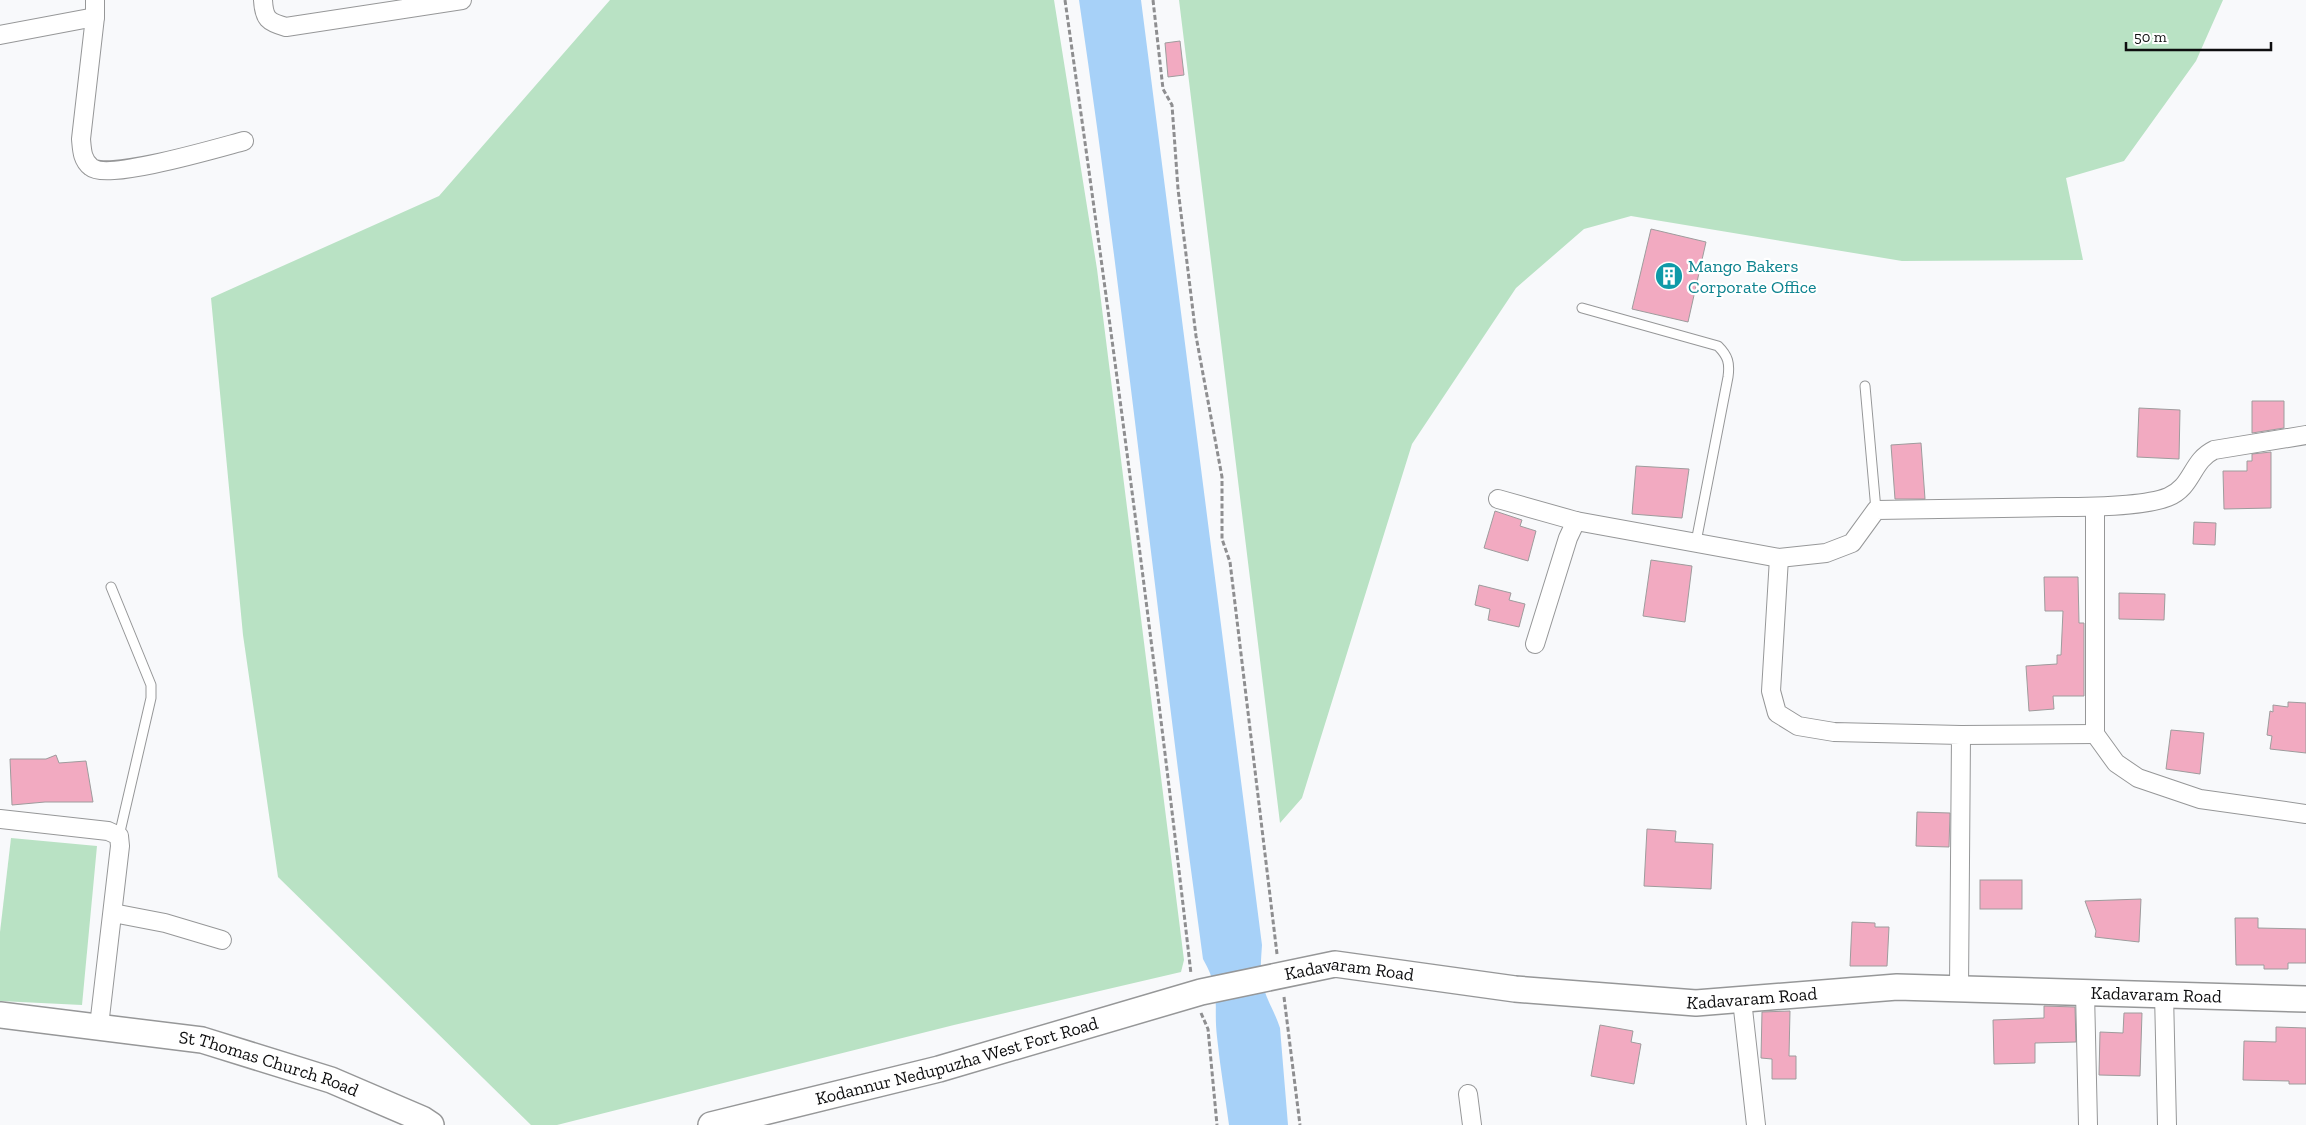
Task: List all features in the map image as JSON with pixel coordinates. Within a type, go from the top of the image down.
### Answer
[{"type":"main road","name":"Kadavaram Road","points":[[1197,993],[1335,964],[1515,989],[1696,1003],[1897,986],[2306,999]]},
{"type":"main road","name":"Kodannur Nedupuzha West Fort Road","points":[[711,1125],[939,1069],[1197,993]]},
{"type":"main road","name":"St Thomas Church Road","points":[[0,1015],[202,1040],[331,1080],[422,1119],[431,1125]]},
{"type":"street","points":[[263,0],[264,13],[272,23],[286,27],[462,0]]},
{"type":"street","points":[[0,35],[95,9],[81,139],[83,157],[92,168],[103,171],[122,169],[190,156],[244,141]]},
{"type":"street","points":[[1498,499],[1576,521],[1779,558],[1826,553],[1852,543],[1876,510],[2095,507],[2166,498],[2178,492],[2188,482],[2197,463],[2204,455],[2214,450],[2306,436]]},
{"type":"street","points":[[2095,507],[2096,734],[2116,763],[2138,778],[2200,799],[2306,814]]},
{"type":"street","points":[[1535,644],[1568,538],[1576,521]]},
{"type":"street","points":[[1779,558],[1771,690],[1777,713],[1798,726],[1834,732],[1961,735],[2096,734]]},
{"type":"street","points":[[1959,989],[1961,735]]},
{"type":"street","points":[[0,819],[108,831],[119,836],[120,846],[99,1026]]},
{"type":"street","points":[[112,913],[165,923],[222,940]]},
{"type":"street","points":[[2085,992],[2088,1125]]},
{"type":"street","points":[[2164,994],[2167,1125]]},
{"type":"street","points":[[1742,1000],[1756,1125]]},
{"type":"street","points":[[1468,1094],[1472,1125]]},
{"type":"lane","points":[[1582,308],[1718,346],[1726,354],[1730,364],[1728,377],[1696,542]]},
{"type":"lane","points":[[1865,386],[1876,510]]},
{"type":"lane","points":[[111,587],[151,685],[151,698],[119,836]]},
{"type":"path","points":[[1065,0],[1101,254],[1197,993],[1208,1029],[1218,1125]]},
{"type":"path","points":[[1153,0],[1163,89],[1172,105],[1178,189],[1196,336],[1222,477],[1222,539],[1230,562],[1277,976],[1287,1015],[1300,1125]]},
{"type":"green space","points":[[610,0],[1054,0],[1097,269],[1184,960],[1181,972],[954,1025],[557,1125],[531,1125],[278,877],[243,635],[211,298],[439,196]]},
{"type":"green space","points":[[1179,0],[2223,0],[2196,61],[2124,161],[2066,178],[2083,260],[1902,261],[1631,216],[1584,229],[1516,288],[1412,444],[1302,798],[1280,823]]},
{"type":"green space","points":[[11,838],[97,846],[82,1005],[0,1001],[0,932]]},
{"type":"water","points":[[1079,0],[1141,0],[1262,945],[1262,981],[1280,1028],[1288,1125],[1229,1125],[1217,1037],[1215,989],[1203,959],[1112,240]]},
{"type":"building","points":[[1180,41],[1184,75],[1168,77],[1165,43]]},
{"type":"building","name":"Mango Bakers Corporate Office","points":[[1651,229],[1706,242],[1688,322],[1632,309]]},
{"type":"building","points":[[2252,401],[2284,401],[2284,428],[2252,433]]},
{"type":"building","points":[[2139,408],[2180,410],[2179,459],[2137,457]]},
{"type":"building","points":[[1921,443],[1925,499],[1895,499],[1891,445]]},
{"type":"building","points":[[2271,452],[2271,508],[2224,509],[2223,471],[2247,471],[2247,461],[2252,461],[2252,454]]},
{"type":"building","points":[[1636,466],[1689,469],[1682,518],[1632,514]]},
{"type":"building","points":[[1495,511],[1522,520],[1520,526],[1536,531],[1528,561],[1484,548]]},
{"type":"building","points":[[2194,522],[2216,523],[2215,545],[2193,544]]},
{"type":"building","points":[[1651,560],[1692,566],[1685,622],[1643,616]]},
{"type":"building","points":[[2044,577],[2078,577],[2079,623],[2084,623],[2084,696],[2053,696],[2054,709],[2029,711],[2026,666],[2057,664],[2057,655],[2061,655],[2063,611],[2045,611]]},
{"type":"building","points":[[1479,585],[1511,593],[1509,600],[1525,604],[1519,627],[1488,620],[1490,609],[1475,605]]},
{"type":"building","points":[[2119,593],[2165,594],[2164,620],[2119,619]]},
{"type":"building","points":[[2288,702],[2306,703],[2306,753],[2270,749],[2272,736],[2267,735],[2270,711],[2273,712],[2273,705],[2288,707]]},
{"type":"building","points":[[2171,730],[2204,733],[2200,774],[2166,769]]},
{"type":"building","points":[[56,755],[59,763],[86,761],[93,802],[45,802],[12,805],[10,759],[46,759]]},
{"type":"building","points":[[1917,812],[1950,813],[1949,847],[1916,846]]},
{"type":"building","points":[[1647,829],[1676,831],[1675,842],[1713,844],[1711,889],[1644,886]]},
{"type":"building","points":[[1980,880],[2022,880],[2022,909],[1980,909]]},
{"type":"building","points":[[2141,899],[2139,942],[2095,937],[2096,931],[2085,901]]},
{"type":"building","points":[[2235,918],[2258,918],[2258,928],[2306,929],[2306,963],[2288,963],[2288,969],[2264,969],[2264,965],[2236,965]]},
{"type":"building","points":[[1852,922],[1875,923],[1875,927],[1889,927],[1887,966],[1850,966]]},
{"type":"building","points":[[2044,1006],[2075,1007],[2076,1042],[2035,1043],[2035,1063],[1994,1064],[1993,1020],[2044,1018]]},
{"type":"building","points":[[1790,1011],[1789,1056],[1796,1056],[1796,1079],[1772,1079],[1772,1059],[1761,1058],[1762,1012]]},
{"type":"building","points":[[2124,1013],[2142,1013],[2140,1076],[2099,1075],[2100,1032],[2123,1033]]},
{"type":"building","points":[[1600,1025],[1633,1031],[1631,1042],[1641,1044],[1634,1084],[1591,1076]]},
{"type":"building","points":[[2276,1027],[2306,1028],[2306,1084],[2289,1084],[2289,1081],[2243,1080],[2244,1041],[2276,1042]]},
{"type":"place","name":"Mango Bakers Corporate Office","points":[[1669,276]]}]
